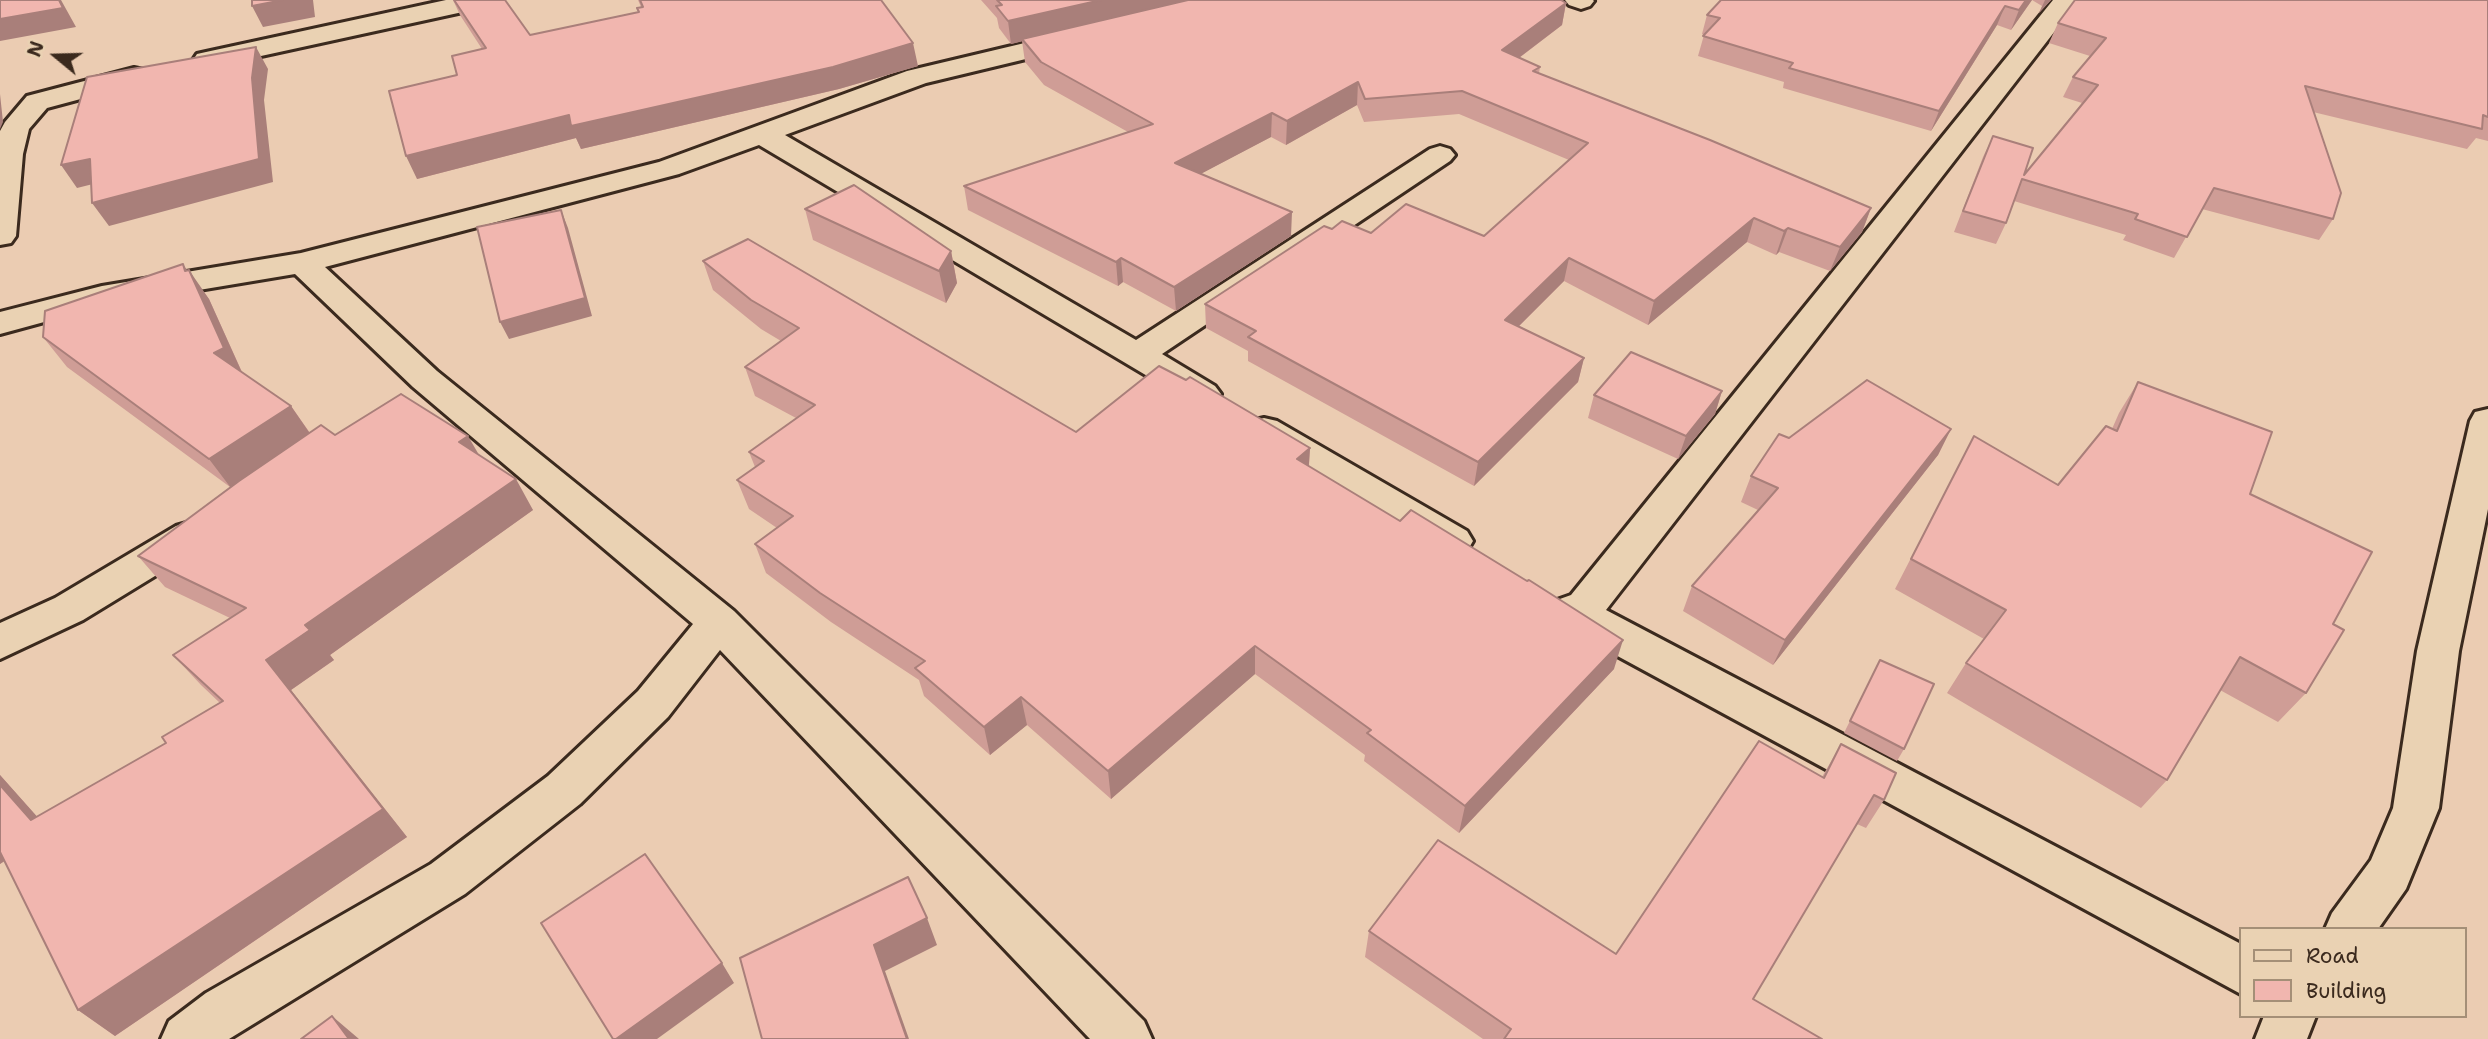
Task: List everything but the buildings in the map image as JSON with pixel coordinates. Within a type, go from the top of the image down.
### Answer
[{"type":"street","points":[[0,236],[8,154],[15,128],[37,102],[94,84],[440,4],[481,0]]},
{"type":"street","points":[[1578,615],[2066,0]]},
{"type":"street","points":[[4,311],[302,263],[669,168],[917,77],[1104,32]]},
{"type":"street","points":[[762,134],[1483,559]]},
{"type":"street","points":[[1137,355],[1440,155]]},
{"type":"street","points":[[302,263],[425,379],[719,621],[1126,1039]]},
{"type":"street","points":[[391,402],[425,379]]},
{"type":"street","points":[[2349,927],[2389,874],[2416,808],[2438,651],[2488,421]]},
{"type":"street","points":[[0,642],[69,609],[222,517]]},
{"type":"street","points":[[1543,594],[2240,969]]},
{"type":"street","points":[[187,1039],[224,1011],[448,879],[564,790],[653,704],[719,621]]},
{"type":"street","points":[[2281,1039],[2289,1018]]}]
